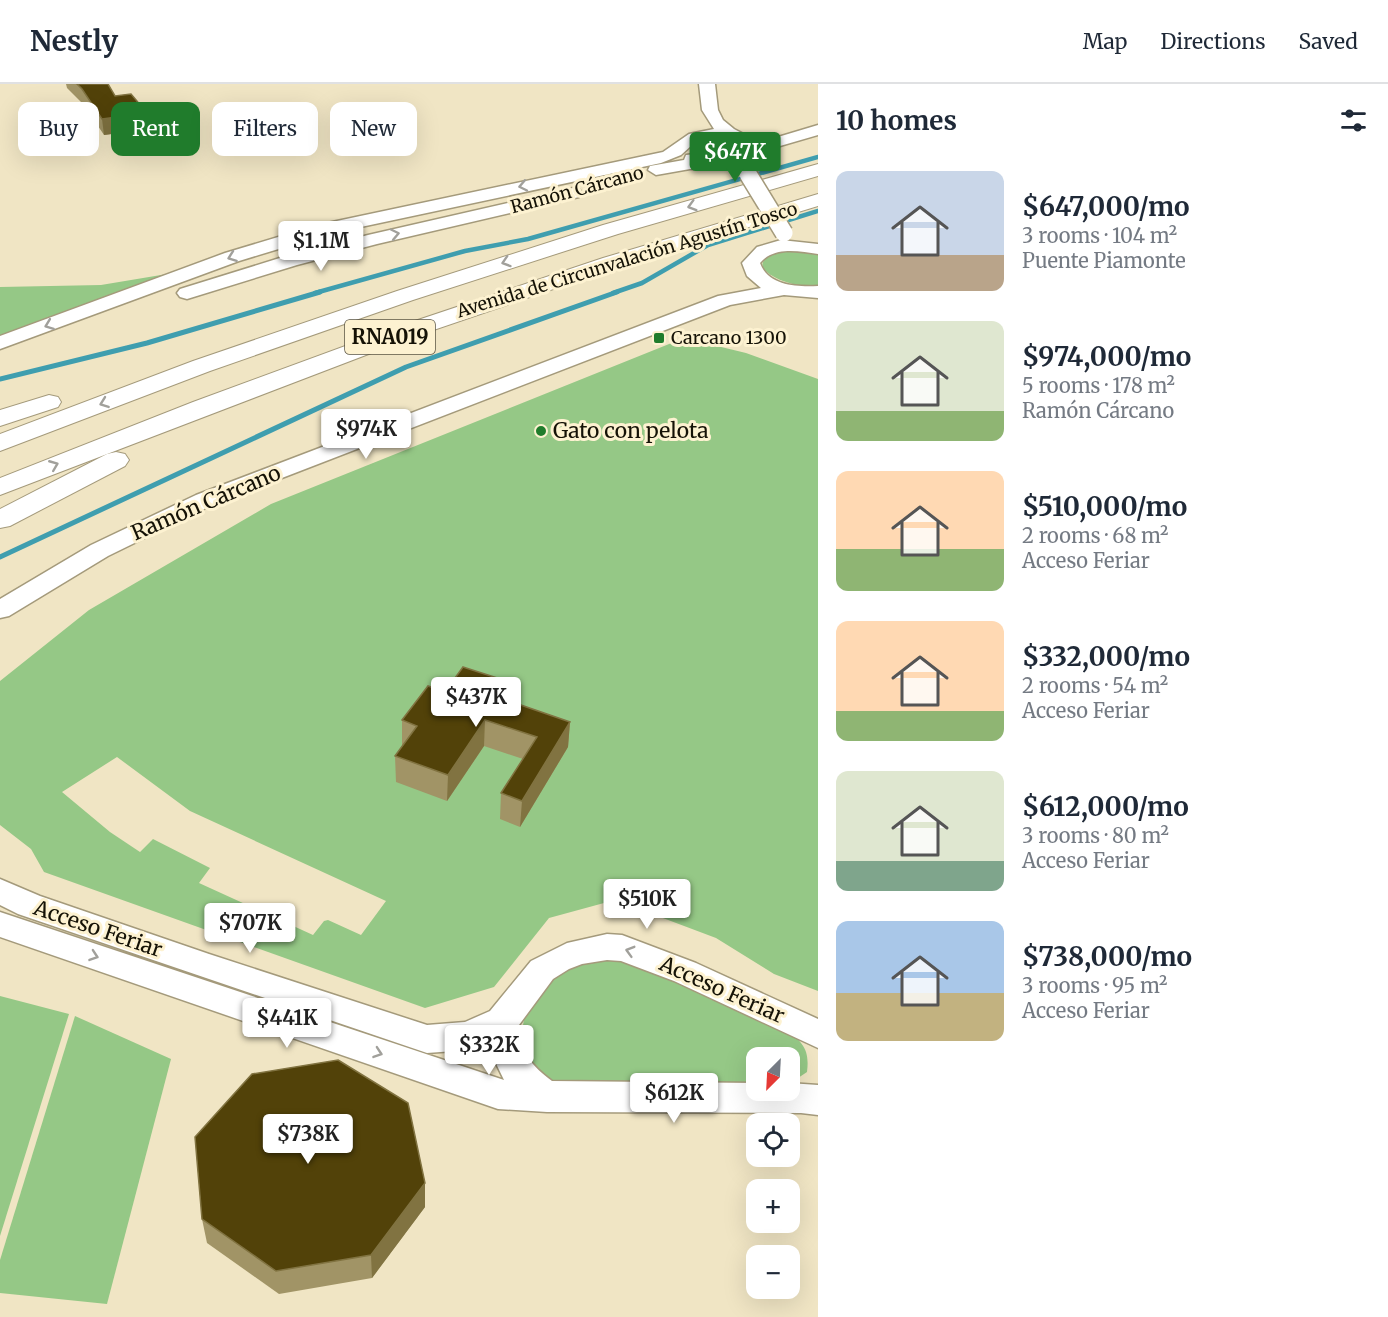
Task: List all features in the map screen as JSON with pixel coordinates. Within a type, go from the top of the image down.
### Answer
[{"type":"highway","name":"Avenida de Circunvalación Agustín Tosco","points":[[0,443],[229,356],[415,292],[619,227],[818,171]]},
{"type":"highway","name":"Avenida de Circunvalación Agustín Tosco","points":[[0,488],[310,366],[484,304],[590,269],[818,200]]},
{"type":"highway","points":[[0,418],[289,323],[415,292]]},
{"type":"highway","points":[[0,520],[165,435],[223,410],[310,366]]},
{"type":"main road","points":[[697,84],[704,126],[688,142],[682,152],[692,159],[727,172],[747,167],[774,143],[816,131]]},
{"type":"main road","points":[[707,84],[714,122],[725,132],[756,146],[747,167],[766,244],[756,261]]},
{"type":"main road","points":[[688,142],[715,135],[739,138],[816,131]]},
{"type":"main road","name":"Ramón Cárcano","points":[[0,343],[271,244],[324,229],[655,159],[688,142]]},
{"type":"main road","name":"Ramón Cárcano","points":[[0,360],[140,308],[290,261],[374,238],[588,190],[657,169],[690,164],[747,167]]},
{"type":"main road","points":[[747,167],[784,233],[811,248]]},
{"type":"main road","points":[[756,261],[780,246],[811,248]]},
{"type":"main road","points":[[756,261],[763,280],[784,289],[818,292]]},
{"type":"main road","name":"Ramón Cárcano","points":[[725,300],[745,285],[756,261]]},
{"type":"main road","name":"Ramón Cárcano","points":[[0,610],[85,558],[188,508],[725,300],[784,289]]},
{"type":"main road","name":"Acceso Feriar","points":[[0,891],[40,909],[427,1039],[468,1036],[502,1021],[542,970],[578,952],[607,947],[645,956],[685,972],[818,1034]]},
{"type":"main road","name":"Acceso Feriar","points":[[0,924],[498,1094],[547,1097],[812,1093]]},
{"type":"main road","points":[[502,1021],[501,1033],[507,1054],[518,1074],[547,1097]]},
{"type":"green space","points":[[710,139],[736,143],[744,148],[746,153],[735,160],[721,162],[706,159],[694,153],[692,146]]},
{"type":"green space","points":[[787,251],[818,254],[818,286],[792,284],[780,280],[763,268],[763,262],[770,256]]},
{"type":"green space","points":[[179,272],[0,340],[0,287],[101,285]]},
{"type":"green space","points":[[684,338],[746,353],[818,379],[818,991],[774,974],[716,938],[615,900],[549,918],[494,987],[425,1008],[44,872],[31,849],[0,825],[0,681],[89,610],[271,504]],"holes":[[[117,757],[190,811],[386,901],[361,935],[328,920],[324,921],[313,935],[199,883],[210,868],[153,839],[140,852],[110,832],[62,792]]]},
{"type":"green space","points":[[618,957],[785,1027],[804,1046],[808,1064],[807,1072],[800,1077],[800,1047],[746,1047],[746,1085],[555,1082],[535,1069],[525,1051],[522,1032],[526,1006],[564,967]]},
{"type":"green space","points":[[0,996],[69,1014],[0,1236]]},
{"type":"green space","points":[[75,1016],[171,1059],[107,1304],[0,1293],[0,1260]]},
{"type":"building","points":[[77,84],[108,84],[115,96],[131,94],[138,102],[111,102],[111,118],[102,119],[99,114],[99,102],[91,102]]},
{"type":"building","points":[[463,667],[497,678],[486,693],[570,722],[522,801],[501,793],[537,737],[485,720],[448,775],[395,756],[417,726],[402,720],[428,686],[445,692]]},
{"type":"building","points":[[338,1060],[408,1103],[425,1183],[371,1255],[276,1271],[202,1219],[195,1137],[252,1074]]},
{"type":"waterway","points":[[315,293],[465,251],[528,239],[818,157]]},
{"type":"waterway","points":[[613,293],[642,283],[708,245],[818,211]]},
{"type":"waterway","points":[[0,379],[147,343],[320,292]]},
{"type":"waterway","points":[[0,557],[406,367],[617,292]]},
{"type":"place","name":"Carcano 1300","points":[[659,338]]},
{"type":"place","name":"Gato con pelota","points":[[541,431]]}]
